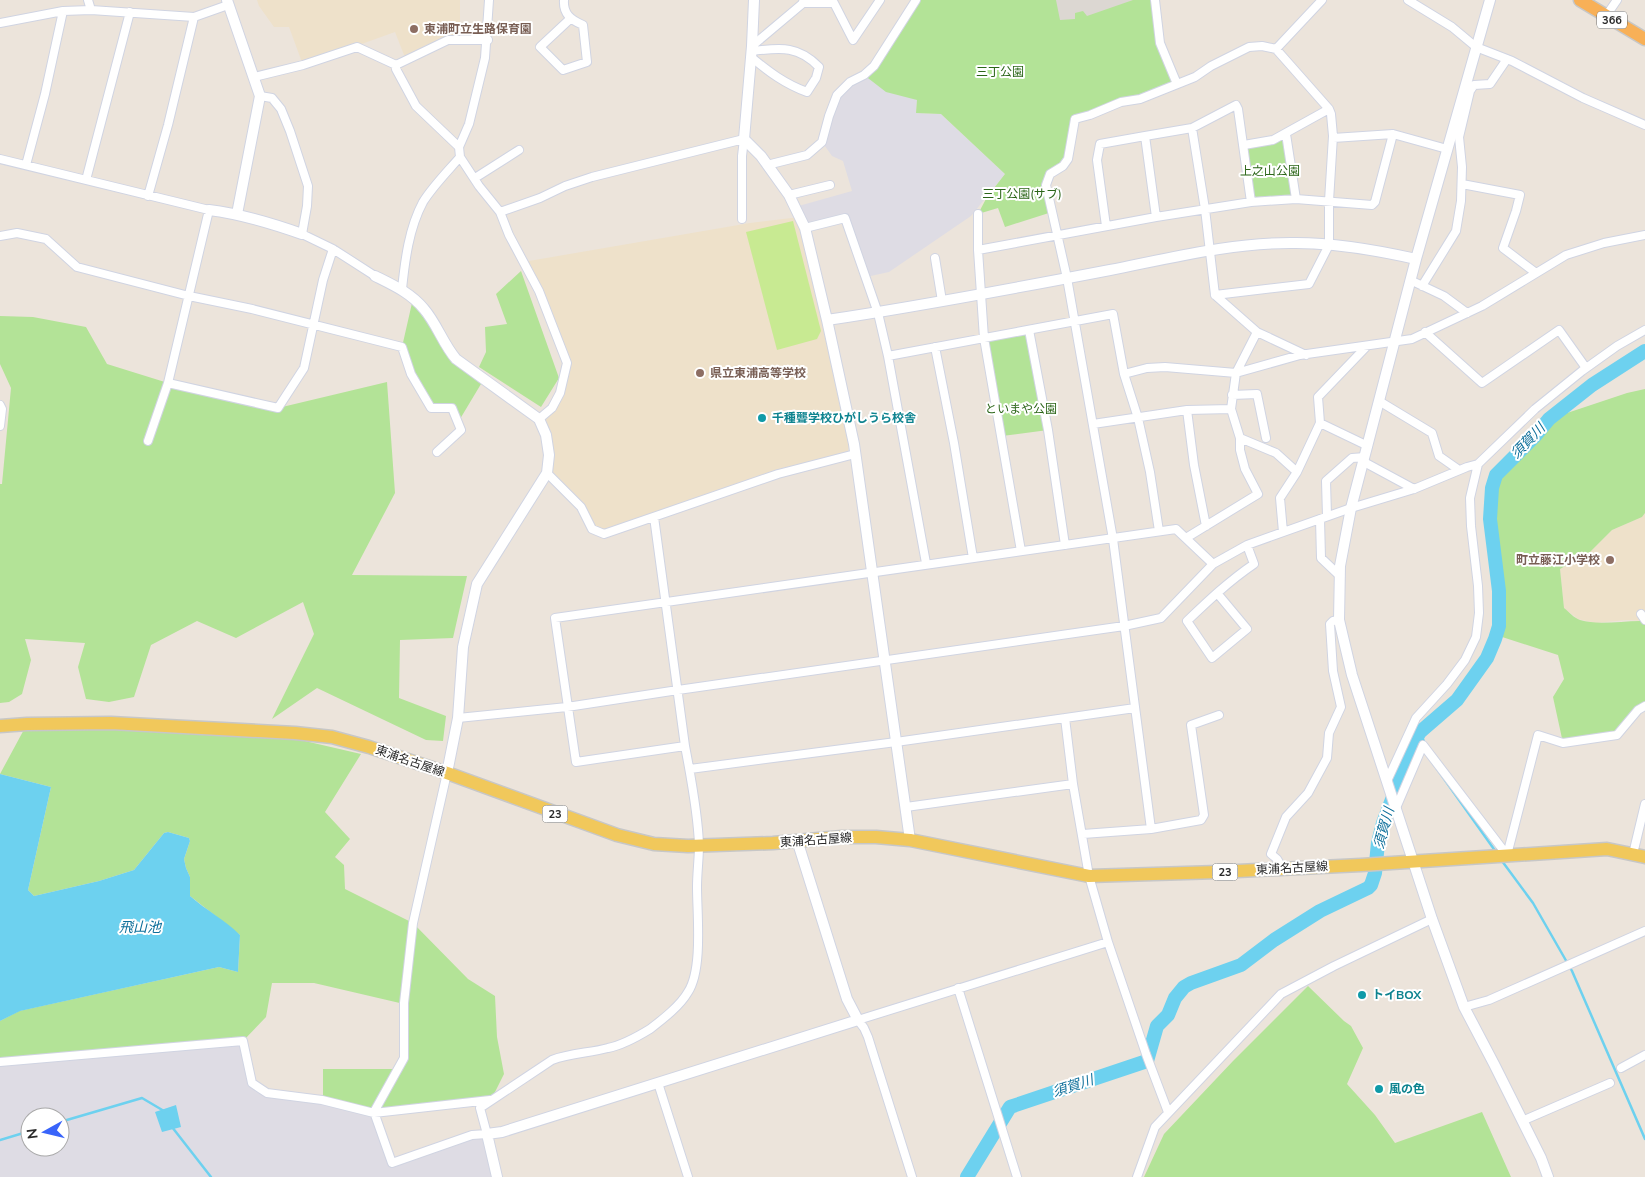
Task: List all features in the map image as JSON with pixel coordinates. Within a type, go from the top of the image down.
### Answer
[{"type":"highway","name":"366","points":[[1580,0],[1645,39]]},
{"type":"main road","name":"東浦名古屋線","points":[[0,726],[111,723],[295,733],[332,737],[370,747],[447,773],[617,835],[654,844],[688,846],[699,844],[773,843],[842,836],[876,837],[910,840],[1089,876],[1361,865],[1607,849],[1639,855]]},
{"type":"street","points":[[88,0],[91,10]]},
{"type":"street","points":[[489,0],[488,40],[485,58],[469,124],[460,147],[460,157],[479,186],[500,212],[509,235],[539,292],[566,362],[560,393],[552,408],[539,419]]},
{"type":"street","points":[[564,0],[570,20],[583,26],[586,62],[563,70],[540,48],[570,20]]},
{"type":"street","points":[[742,219],[742,156],[752,51],[754,0]]},
{"type":"street","points":[[752,51],[803,1],[834,3],[843,0]]},
{"type":"street","points":[[834,3],[853,40],[880,0]]},
{"type":"street","points":[[767,165],[807,155],[822,142],[837,95],[850,82],[864,75],[874,66],[916,0]]},
{"type":"street","points":[[1155,0],[1160,42],[1177,84]]},
{"type":"street","points":[[1276,49],[1322,0]]},
{"type":"street","points":[[1408,0],[1452,27],[1476,47],[1507,58],[1583,98],[1645,124]]},
{"type":"street","points":[[1490,0],[1410,280],[1368,446],[1350,508],[1340,566],[1339,620],[1352,675],[1432,919],[1464,1007],[1541,1158],[1548,1177]]},
{"type":"street","points":[[1606,16],[1617,0]]},
{"type":"street","points":[[0,23],[63,11],[91,10],[194,18],[228,2],[260,96],[237,214]]},
{"type":"street","points":[[26,165],[45,94],[63,11]]},
{"type":"street","points":[[86,180],[130,12]]},
{"type":"street","points":[[148,196],[168,125],[194,18]]},
{"type":"street","points":[[254,77],[302,65],[357,47],[396,64],[448,40],[488,40]]},
{"type":"street","points":[[1151,829],[1113,539],[1058,235],[1046,185],[1050,174],[1063,166],[1068,159],[1075,118],[1090,115],[1121,102],[1140,99],[1196,77],[1212,66],[1249,47],[1262,46],[1276,49],[1332,114],[1333,138],[1329,201],[1329,244],[1309,284],[1215,295]]},
{"type":"street","points":[[780,48],[794,50],[809,56],[819,67],[816,78],[807,92],[790,86],[775,77],[752,51],[780,48]]},
{"type":"street","points":[[1422,286],[1456,231],[1462,201],[1462,167],[1459,137],[1470,91],[1474,85],[1490,84],[1507,58]]},
{"type":"street","points":[[396,64],[396,69],[416,106],[460,147]]},
{"type":"street","points":[[260,96],[272,98],[281,109],[304,171],[308,186],[302,234]]},
{"type":"street","points":[[1106,226],[1097,160],[1100,144],[1192,128],[1236,105],[1244,145],[1251,202]]},
{"type":"street","points":[[1244,145],[1273,140],[1329,109]]},
{"type":"street","points":[[1192,128],[1205,208],[1215,295],[1257,332],[1306,355]]},
{"type":"street","points":[[1286,134],[1296,198]]},
{"type":"street","points":[[1333,138],[1393,134],[1447,149]]},
{"type":"street","points":[[978,250],[1205,208],[1251,202],[1296,198],[1372,205],[1375,202],[1393,134]]},
{"type":"street","points":[[1144,136],[1156,217]]},
{"type":"street","points":[[744,138],[761,156],[789,195],[805,228],[827,320],[855,454],[910,840]]},
{"type":"street","points":[[500,212],[592,177],[744,138]]},
{"type":"street","points":[[474,178],[519,150]]},
{"type":"street","points":[[402,289],[404,262],[417,216],[424,201],[460,157]]},
{"type":"street","points":[[0,159],[148,196],[272,223],[302,234],[333,249],[375,276],[402,289],[424,309],[446,348],[456,359],[539,419],[546,435],[549,455],[547,473],[477,584],[464,647],[458,718],[413,923],[404,1003],[404,1058],[375,1108],[374,1113],[392,1163],[472,1136],[502,1132],[1108,942]]},
{"type":"street","points":[[1462,184],[1520,195],[1503,248],[1536,273]]},
{"type":"street","points":[[789,195],[830,185]]},
{"type":"street","points":[[148,441],[168,383],[209,210]]},
{"type":"street","points":[[978,214],[978,250],[984,338],[1021,551]]},
{"type":"street","points":[[805,228],[845,218],[878,313],[888,356],[926,563]]},
{"type":"street","points":[[0,236],[17,233],[46,239],[77,267],[189,296],[252,309],[402,346],[411,374],[431,408],[452,408],[461,430],[437,452]]},
{"type":"street","points":[[1124,374],[1147,368],[1165,367],[1236,372],[1306,355],[1412,339],[1482,306],[1566,255],[1604,243],[1645,235]]},
{"type":"street","points":[[827,320],[982,295],[1209,251],[1270,244],[1329,244],[1370,249],[1416,259]]},
{"type":"street","points":[[168,383],[278,408],[304,368],[323,280],[333,249]]},
{"type":"street","points":[[935,258],[942,302]]},
{"type":"street","points":[[1410,280],[1444,296],[1467,313]]},
{"type":"street","points":[[888,356],[1113,314],[1124,374],[1138,418],[1150,472],[1159,531]]},
{"type":"street","points":[[1029,330],[1048,430],[1066,545]]},
{"type":"street","points":[[1425,332],[1482,384],[1559,330],[1586,368]]},
{"type":"street","points":[[458,718],[567,707],[1124,626],[1161,618],[1213,564],[1247,545],[1350,508],[1414,489],[1478,464],[1535,409],[1586,368],[1617,346],[1645,330]]},
{"type":"street","points":[[1186,538],[1258,494],[1245,469],[1240,450],[1240,438],[1231,409],[1236,372],[1257,332]]},
{"type":"street","points":[[1283,532],[1280,498],[1297,472],[1320,423],[1318,397],[1367,346]]},
{"type":"street","points":[[935,347],[954,443],[973,558]]},
{"type":"street","points":[[1232,395],[1257,394],[1266,438]]},
{"type":"street","points":[[1379,401],[1432,433],[1439,456],[1459,470]]},
{"type":"street","points":[[0,405],[2,410],[0,426]]},
{"type":"street","points":[[1093,424],[1186,410],[1231,409]]},
{"type":"street","points":[[1186,410],[1206,526]]},
{"type":"street","points":[[1320,423],[1368,446]]},
{"type":"street","points":[[1240,438],[1276,453],[1297,472]]},
{"type":"street","points":[[547,473],[581,506],[592,529],[604,534],[778,474],[855,454]]},
{"type":"street","points":[[1340,576],[1321,558],[1326,481],[1352,458],[1364,459],[1414,489]]},
{"type":"street","points":[[1388,781],[1416,718],[1465,660],[1476,637],[1479,613],[1478,586],[1470,526],[1470,498],[1478,464]]},
{"type":"street","points":[[497,1177],[480,1108],[552,1060],[561,1056],[610,1048],[651,1028],[676,1007],[689,991],[696,971],[699,844],[654,517]]},
{"type":"street","points":[[685,746],[576,762],[555,618],[926,563],[1176,529],[1213,564]]},
{"type":"street","points":[[1217,593],[1247,629],[1212,658],[1186,621],[1228,582],[1254,564],[1247,545]]},
{"type":"street","points":[[1283,869],[1277,859],[1271,854],[1286,817],[1308,793],[1327,758],[1329,733],[1341,707],[1333,671],[1330,633],[1330,624],[1333,621],[1339,620]]},
{"type":"street","points":[[1501,855],[1538,735],[1563,743],[1617,735],[1638,710],[1645,706]]},
{"type":"street","points":[[690,769],[1135,708]]},
{"type":"street","points":[[1083,834],[1151,829],[1201,820],[1204,816],[1191,725],[1219,715]]},
{"type":"street","points":[[1064,718],[1089,876],[1108,942],[1168,1112]]},
{"type":"street","points":[[1396,808],[1423,745],[1501,855]]},
{"type":"street","points":[[906,807],[1073,784]]},
{"type":"street","points":[[1639,855],[1645,804]]},
{"type":"street","points":[[797,840],[847,1000],[868,1037],[912,1177]]},
{"type":"street","points":[[1137,1177],[1155,1127],[1281,994],[1334,966],[1432,919]]},
{"type":"street","points":[[1464,1007],[1489,1000],[1645,931]]},
{"type":"street","points":[[958,988],[1017,1177]]},
{"type":"street","points":[[0,1062],[243,1041],[252,1083],[267,1093],[323,1101],[374,1113],[491,1100]]},
{"type":"street","points":[[1621,1068],[1645,1055]]},
{"type":"street","points":[[658,1083],[688,1177]]},
{"type":"street","points":[[1522,1121],[1610,1083]]},
{"type":"shaded area","points":[[257,0],[460,0],[460,31],[456,36],[406,60],[395,32],[303,65],[289,27],[274,27],[259,6]]},
{"type":"shaded area","points":[[1056,0],[1133,0],[1087,16],[1083,11],[1075,13],[1075,19],[1060,20]]},
{"type":"shaded area","points":[[864,75],[917,100],[916,113],[941,114],[1005,174],[971,216],[889,272],[866,277],[845,218],[805,228],[795,207],[852,191],[843,161],[832,156],[822,142],[837,95]]},
{"type":"shaded area","name":"県立東浦高等学校","points":[[800,217],[831,352],[849,446],[847,454],[782,468],[604,534],[592,529],[581,507],[547,473],[539,419],[552,408],[566,362],[523,262],[750,223]]},
{"type":"shaded area","name":"町立藤江小学校","points":[[1645,513],[1645,621],[1627,620],[1595,623],[1578,619],[1564,608],[1560,569],[1590,552],[1612,530],[1642,517]]},
{"type":"shaded area","points":[[243,1041],[252,1083],[268,1093],[374,1113],[392,1162],[487,1134],[487,1158],[492,1177],[0,1177],[0,1062]]},
{"type":"green space","name":"三丁公園","points":[[916,0],[1155,0],[1160,43],[1177,84],[1075,119],[1068,159],[1050,174],[1046,185],[1052,212],[1005,227],[998,208],[978,214],[987,197],[1005,174],[941,114],[916,113],[917,100],[886,92],[864,75]]},
{"type":"green space","name":"上之山公園","points":[[1283,139],[1285,141],[1293,193],[1291,195],[1256,197],[1254,196],[1248,149],[1250,147],[1273,144]]},
{"type":"green space","points":[[793,221],[821,331],[817,339],[777,350],[746,232]]},
{"type":"green space","points":[[521,271],[559,378],[541,407],[479,367],[486,352],[485,327],[507,324],[496,294]]},
{"type":"green space","points":[[412,303],[435,332],[450,360],[481,384],[460,419],[452,408],[431,408],[402,347]]},
{"type":"green space","points":[[0,316],[33,317],[86,327],[107,364],[168,383],[278,408],[387,382],[395,493],[352,575],[467,576],[453,638],[400,640],[399,698],[446,716],[443,741],[426,740],[317,688],[272,719],[314,634],[303,602],[236,638],[197,621],[151,645],[134,697],[109,702],[86,699],[78,667],[85,643],[25,639],[31,660],[22,694],[9,702],[0,703],[0,484],[2,484],[11,388],[0,364]]},
{"type":"green space","name":"といまや公園","points":[[1029,330],[1048,430],[1002,436],[984,338]]},
{"type":"green space","points":[[1645,389],[1645,513],[1642,517],[1612,530],[1590,552],[1560,569],[1564,608],[1576,618],[1595,623],[1645,621],[1645,706],[1617,735],[1563,743],[1553,697],[1564,679],[1558,655],[1496,635],[1499,604],[1497,571],[1490,521],[1499,470],[1549,419],[1627,393]]},
{"type":"green space","points":[[27,724],[266,732],[361,754],[325,812],[350,839],[335,857],[344,865],[345,889],[413,923],[468,979],[495,996],[497,1037],[504,1074],[491,1100],[374,1113],[323,1101],[323,1069],[399,1069],[404,1004],[314,983],[272,983],[266,1017],[243,1041],[0,1062],[0,1021],[19,1011],[219,967],[238,972],[240,935],[190,896],[190,877],[184,859],[190,841],[189,838],[168,832],[164,833],[134,870],[99,881],[34,896],[28,890],[51,787],[0,774]]},
{"type":"green space","points":[[1308,986],[1351,1026],[1363,1048],[1347,1084],[1375,1115],[1395,1143],[1482,1112],[1511,1177],[1144,1177],[1164,1134]]},
{"type":"water","name":"飛山池","points":[[0,774],[51,787],[28,890],[34,896],[99,881],[134,870],[164,833],[168,832],[189,838],[190,841],[184,859],[190,877],[190,896],[240,935],[238,972],[219,967],[20,1011],[0,1021]]},
{"type":"water","points":[[176,1105],[181,1127],[162,1132],[155,1112]]},
{"type":"waterway","name":"須賀川","points":[[967,1177],[1010,1107],[1147,1061],[1157,1026],[1168,1015],[1175,998],[1184,987],[1241,965],[1274,940],[1320,911],[1371,885],[1375,873],[1378,843],[1383,823],[1414,742],[1420,732],[1457,700],[1487,658],[1499,626],[1499,591],[1490,519],[1492,488],[1496,475],[1535,436],[1549,419],[1592,385],[1645,351]]},
{"type":"waterway","points":[[1420,732],[1425,744]]},
{"type":"waterway","points":[[1430,759],[1496,852]]},
{"type":"waterway","points":[[1502,861],[1533,903],[1572,971],[1645,1139]]},
{"type":"waterway","points":[[70,1119],[142,1098],[164,1111]]},
{"type":"waterway","points":[[172,1127],[211,1177]]},
{"type":"waterway","points":[[0,1140],[20,1134]]},
{"type":"place","name":"東浦町立生路保育園","points":[[414,29]]},
{"type":"place","name":"県立東浦高等学校","points":[[700,373]]},
{"type":"place","name":"千種聾学校ひがしうら校舎","points":[[762,418]]},
{"type":"place","name":"町立藤江小学校","points":[[1610,560]]},
{"type":"place","name":"トイBOX","points":[[1362,995]]},
{"type":"place","name":"風の色","points":[[1379,1089]]},
{"type":"park label","name":"三丁公園(サブ)","points":[[1022,194]]}]
